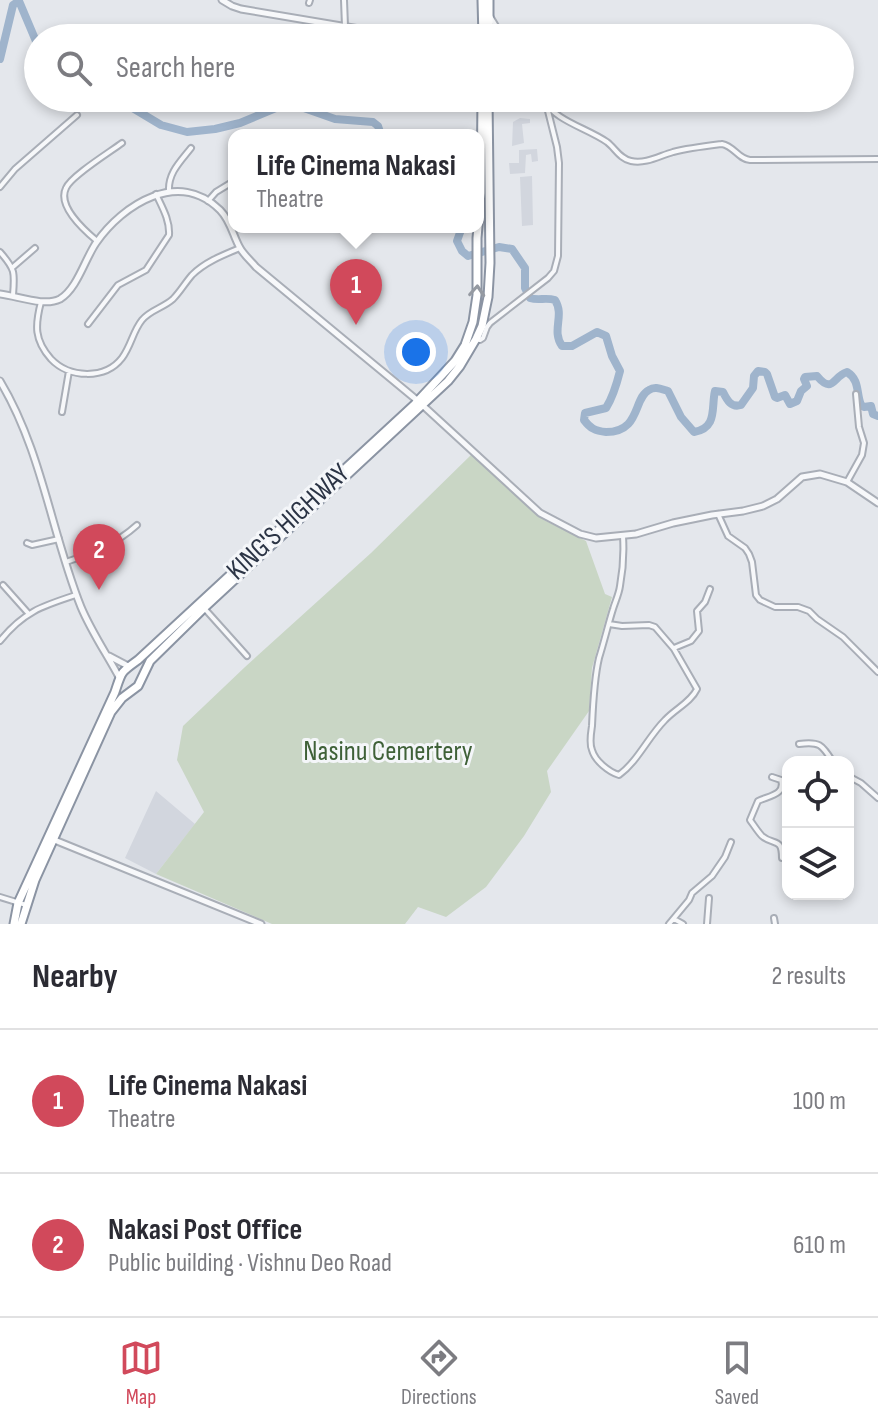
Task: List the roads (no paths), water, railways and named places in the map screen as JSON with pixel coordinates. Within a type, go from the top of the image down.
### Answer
[{"type":"highway","points":[[482,0],[485,24]]},
{"type":"highway","points":[[488,24],[489,0]]},
{"type":"highway","name":"KING'S HIGHWAY","points":[[14,924],[125,668],[138,660],[448,381],[476,339],[488,297],[490,263],[485,112]]},
{"type":"highway","name":"KING'S HIGHWAY","points":[[51,838],[111,712],[139,684],[150,661],[420,403],[449,369],[465,345],[473,322],[477,295],[477,233]]},
{"type":"highway","points":[[119,677],[126,685],[139,684],[136,670],[128,666]]},
{"type":"highway","name":"KING'S HIGHWAY","points":[[21,924],[22,904]]},
{"type":"street","points":[[222,0],[241,9],[333,24]]},
{"type":"street","points":[[344,0],[345,24]]},
{"type":"street","points":[[489,15],[494,24]]},
{"type":"street","points":[[476,339],[483,338],[487,327],[554,271],[558,256],[559,163],[548,112]]},
{"type":"street","points":[[554,112],[577,128],[607,142],[628,161],[652,160],[673,152],[722,144],[729,145],[742,158],[750,160],[878,159]]},
{"type":"street","points":[[0,187],[15,169],[77,115]]},
{"type":"street","points":[[97,241],[71,214],[64,192],[74,179],[122,143]]},
{"type":"street","points":[[169,191],[172,172],[191,148]]},
{"type":"street","points":[[208,201],[228,185]]},
{"type":"street","points":[[0,294],[41,302],[55,301],[68,292],[97,241],[134,206],[156,194],[169,191],[208,201],[224,214],[228,222]]},
{"type":"street","points":[[88,324],[118,285],[146,270],[169,235],[166,216],[156,194]]},
{"type":"street","points":[[233,233],[240,248],[256,267],[420,403],[540,513],[580,534],[596,538],[623,536],[673,523],[743,511],[777,499],[802,477],[820,474],[847,482],[878,503]]},
{"type":"street","points":[[13,267],[35,248]]},
{"type":"street","points":[[41,302],[36,322],[39,339],[52,361],[69,371],[83,374],[105,370],[123,356],[145,316],[173,299],[202,268],[240,248]]},
{"type":"street","points":[[0,252],[13,267],[13,295]]},
{"type":"street","points":[[62,412],[69,371]]},
{"type":"street","points":[[0,381],[30,444],[76,595],[119,677]]},
{"type":"street","points":[[847,482],[862,455],[864,443],[856,394]]},
{"type":"street","points":[[718,514],[728,536],[749,554],[760,600],[775,607],[798,607],[809,611],[843,637],[878,672]]},
{"type":"street","points":[[66,562],[106,547],[137,525]]},
{"type":"street","points":[[609,624],[649,625],[660,632],[674,649],[697,689],[664,721],[628,768],[619,775],[609,771],[591,750],[598,661],[609,624],[620,587],[623,536]]},
{"type":"street","points":[[27,543],[32,545],[59,539]]},
{"type":"street","points":[[3,585],[28,613]]},
{"type":"street","points":[[674,649],[691,641],[699,631],[697,611],[710,589]]},
{"type":"street","points":[[0,641],[28,613],[76,595]]},
{"type":"street","points":[[204,608],[247,656]]},
{"type":"street","points":[[108,656],[128,666]]},
{"type":"street","points":[[799,744],[819,744],[828,756]]},
{"type":"street","points":[[772,777],[781,780],[781,789],[777,794],[758,801],[750,820],[762,836],[779,843],[782,849]]},
{"type":"street","points":[[854,779],[878,798]]},
{"type":"street","points":[[51,838],[261,924]]},
{"type":"street","points":[[669,924],[692,893],[712,876],[731,842]]},
{"type":"street","points":[[0,897],[22,904]]},
{"type":"street","points":[[707,924],[709,898]]},
{"type":"street","points":[[674,919],[683,924]]},
{"type":"waterway","points":[[0,59],[13,5],[19,1],[29,24]]},
{"type":"waterway","points":[[139,112],[161,125],[187,132],[240,123],[266,112]]},
{"type":"waterway","points":[[315,112],[335,119],[373,122],[379,129]]},
{"type":"waterway","points":[[460,233],[457,241],[468,256],[499,247],[512,249],[525,268],[525,288],[530,298],[555,300],[562,346],[572,346],[597,332],[606,336],[620,371],[606,408],[585,413],[584,420],[596,430],[617,431],[625,427],[644,394],[656,388],[668,391],[681,417],[694,432],[702,430],[712,416],[715,391],[723,392],[732,404],[741,405],[753,388],[754,376],[758,371],[767,374],[775,397],[785,395],[790,404],[797,401],[807,386],[805,377],[817,376],[830,384],[847,372],[856,383],[861,405],[871,406],[873,414],[878,416]]},
{"type":"place","name":"Life Cinema Nakasi","points":[[356,325]]},
{"type":"place","name":"Nakasi Post Office","points":[[99,590]]},
{"type":"park label","name":"Nasinu Cemertery","points":[[388,751]]}]
